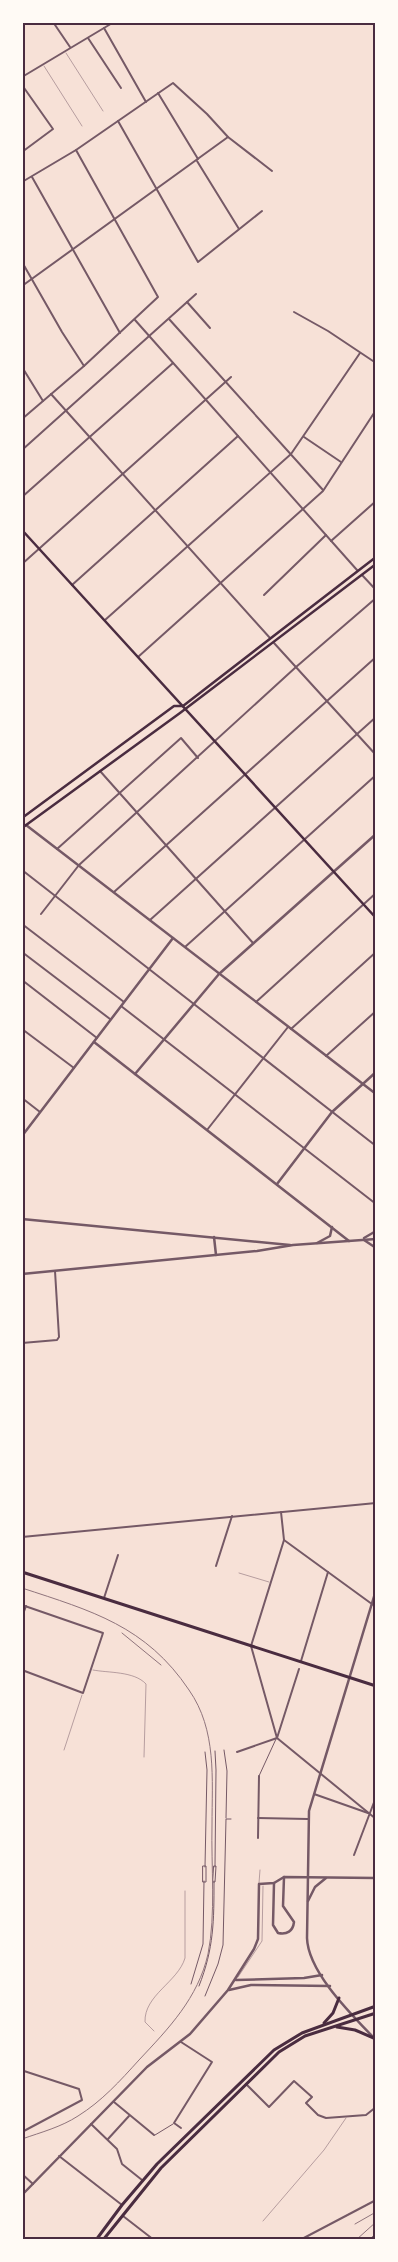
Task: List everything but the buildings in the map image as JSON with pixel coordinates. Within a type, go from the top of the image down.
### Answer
[{"type":"main road","points":[[22,530],[376,918]]},
{"type":"main road","points":[[22,818],[174,706],[185,707],[270,638],[376,557]]},
{"type":"main road","points":[[22,828],[274,643],[376,564]]},
{"type":"main road","points":[[22,1572],[376,1686]]},
{"type":"main road","points":[[320,2026],[330,2018],[339,1998]]},
{"type":"main road","points":[[96,2240],[143,2180],[274,2050],[293,2037],[376,2006]]},
{"type":"main road","points":[[103,2240],[121,2215],[161,2168],[288,2045],[305,2036],[376,2013]]},
{"type":"main road","points":[[376,2022],[376,2035]]},
{"type":"main road","points":[[334,2027],[356,2030],[376,2039]]},
{"type":"street","points":[[53,22],[70,48]]},
{"type":"street","points":[[22,76],[114,22]]},
{"type":"street","points":[[104,28],[146,102]]},
{"type":"street","points":[[88,38],[121,88]]},
{"type":"street","points":[[22,182],[76,150],[172,83],[207,114],[228,138],[272,171]]},
{"type":"street","points":[[22,152],[53,129],[23,86]]},
{"type":"street","points":[[158,93],[240,229]]},
{"type":"street","points":[[118,121],[198,262],[262,211]]},
{"type":"street","points":[[22,286],[228,138]]},
{"type":"street","points":[[22,419],[84,366],[158,297],[76,150]]},
{"type":"street","points":[[32,177],[120,333]]},
{"type":"street","points":[[22,262],[84,366]]},
{"type":"street","points":[[22,450],[196,294]]},
{"type":"street","points":[[187,302],[210,328]]},
{"type":"street","points":[[294,312],[328,331],[376,363]]},
{"type":"street","points":[[169,318],[323,490]]},
{"type":"street","points":[[135,320],[357,570]]},
{"type":"street","points":[[105,620],[291,454],[360,352]]},
{"type":"street","points":[[22,497],[173,363]]},
{"type":"street","points":[[22,367],[43,401]]},
{"type":"street","points":[[22,564],[231,377]]},
{"type":"street","points":[[51,394],[270,638]]},
{"type":"street","points":[[138,657],[323,490],[376,410]]},
{"type":"street","points":[[72,585],[238,436]]},
{"type":"street","points":[[304,437],[341,462]]},
{"type":"street","points":[[331,541],[376,501]]},
{"type":"street","points":[[264,595],[326,535]]},
{"type":"street","points":[[362,575],[376,590]]},
{"type":"street","points":[[41,914],[79,865],[296,667],[376,598]]},
{"type":"street","points":[[274,643],[376,755]]},
{"type":"street","points":[[114,892],[376,657]]},
{"type":"street","points":[[150,920],[376,716]]},
{"type":"street","points":[[57,848],[181,738],[198,758]]},
{"type":"street","points":[[100,771],[253,943]]},
{"type":"street","points":[[185,947],[376,775]]},
{"type":"street","points":[[26,825],[376,1094]]},
{"type":"street","points":[[135,1074],[193,1002],[219,974],[376,834]]},
{"type":"street","points":[[22,870],[376,1146]]},
{"type":"street","points":[[256,1002],[376,893]]},
{"type":"street","points":[[22,924],[124,1002]]},
{"type":"street","points":[[22,1136],[173,938]]},
{"type":"street","points":[[22,952],[110,1020]]},
{"type":"street","points":[[208,1130],[263,1058],[290,1028],[376,952]]},
{"type":"street","points":[[22,980],[97,1038]]},
{"type":"street","points":[[121,1006],[376,1204]]},
{"type":"street","points":[[326,1056],[376,1011]]},
{"type":"street","points":[[22,1029],[74,1068]]},
{"type":"street","points":[[94,1042],[349,1241]]},
{"type":"street","points":[[277,1184],[332,1112],[376,1072]]},
{"type":"street","points":[[22,1098],[40,1112]]},
{"type":"street","points":[[22,1219],[293,1245]]},
{"type":"street","points":[[316,1243],[330,1236],[332,1227]]},
{"type":"street","points":[[362,1239],[376,1231]]},
{"type":"street","points":[[214,1237],[216,1255]]},
{"type":"street","points":[[362,1239],[376,1248]]},
{"type":"street","points":[[22,1274],[216,1255],[293,1245],[376,1239]]},
{"type":"street","points":[[22,1344],[57,1340],[59,1337],[55,1271]]},
{"type":"street","points":[[22,1536],[376,1502]]},
{"type":"street","points":[[281,1512],[284,1540],[251,1646],[277,1738],[376,1819]]},
{"type":"street","points":[[216,1566],[232,1516]]},
{"type":"street","points":[[284,1540],[376,1607]]},
{"type":"street","points":[[103,1598],[118,1555]]},
{"type":"street","points":[[301,1662],[328,1572]]},
{"type":"street","points":[[376,1590],[320,1772],[308,1819],[307,1905],[307,1946],[312,1959],[339,1998],[376,2039]]},
{"type":"street","points":[[22,1605],[103,1633],[83,1692],[22,1670]]},
{"type":"street","points":[[22,1617],[26,1606]]},
{"type":"street","points":[[258,1838],[259,1776],[277,1738],[299,1669]]},
{"type":"street","points":[[237,1752],[277,1738]]},
{"type":"street","points":[[205,1996],[218,1964],[223,1945],[227,1771],[224,1750]]},
{"type":"street","points":[[199,1986],[208,1964],[212,1945],[215,1867],[215,1751]]},
{"type":"street","points":[[191,1984],[203,1944],[205,1752]]},
{"type":"street","points":[[314,1794],[369,1813]]},
{"type":"street","points":[[354,1855],[376,1797]]},
{"type":"street","points":[[258,1818],[308,1819]]},
{"type":"street","points":[[226,1819],[231,1819]]},
{"type":"street","points":[[274,1883],[274,1927],[278,1933],[287,1933],[292,1930],[294,1922],[283,1906],[284,1877]]},
{"type":"street","points":[[22,2195],[147,2068],[195,2028],[228,1990],[254,1949],[258,1939],[261,1884],[274,1883],[284,1877],[376,1878]]},
{"type":"street","points":[[307,1905],[315,1887],[326,1877]]},
{"type":"street","points":[[235,1980],[247,1978],[304,1978],[322,1975]]},
{"type":"street","points":[[228,1990],[251,1985],[330,1986]]},
{"type":"street","points":[[113,2101],[154,2135],[174,2123],[212,2062],[180,2042]]},
{"type":"street","points":[[22,2132],[82,2100],[79,2089],[24,2071]]},
{"type":"street","points":[[246,2084],[269,2107],[294,2081],[312,2097],[306,2103],[318,2115],[326,2118],[366,2115],[376,2107]]},
{"type":"street","points":[[108,2139],[129,2116]]},
{"type":"street","points":[[174,2123],[185,2131]]},
{"type":"street","points":[[91,2124],[117,2149],[122,2164],[143,2180]]},
{"type":"street","points":[[59,2156],[122,2205]]},
{"type":"street","points":[[22,2174],[33,2184]]},
{"type":"street","points":[[300,2240],[376,2200]]},
{"type":"street","points":[[121,2215],[154,2240]]},
{"type":"lane","points":[[65,51],[103,111]]},
{"type":"lane","points":[[43,64],[82,126]]},
{"type":"lane","points":[[239,1573],[271,1583]]},
{"type":"lane","points":[[91,1670],[114,1672],[142,1680],[146,1684],[144,1757]]},
{"type":"lane","points":[[64,1750],[83,1692]]},
{"type":"lane","points":[[260,1870],[261,1884]]},
{"type":"lane","points":[[154,2031],[144,2022],[145,2010],[182,1967],[186,1958],[185,1891]]},
{"type":"lane","points":[[263,2221],[324,2150],[347,2117]]},
{"type":"railway","points":[[22,1588],[94,1614],[136,1636],[155,1650],[189,1690],[198,1705],[209,1738],[212,1773],[213,1890],[212,1923],[208,1954],[197,1985],[181,2012],[125,2076],[95,2104],[65,2123],[22,2139]]},
{"type":"railway","points":[[122,1633],[161,1665]]},
{"type":"railway","points":[[355,2224],[376,2212]]},
{"type":"railway","points":[[356,2240],[376,2222]]},
{"type":"railway","points":[[369,2240],[376,2233]]}]
